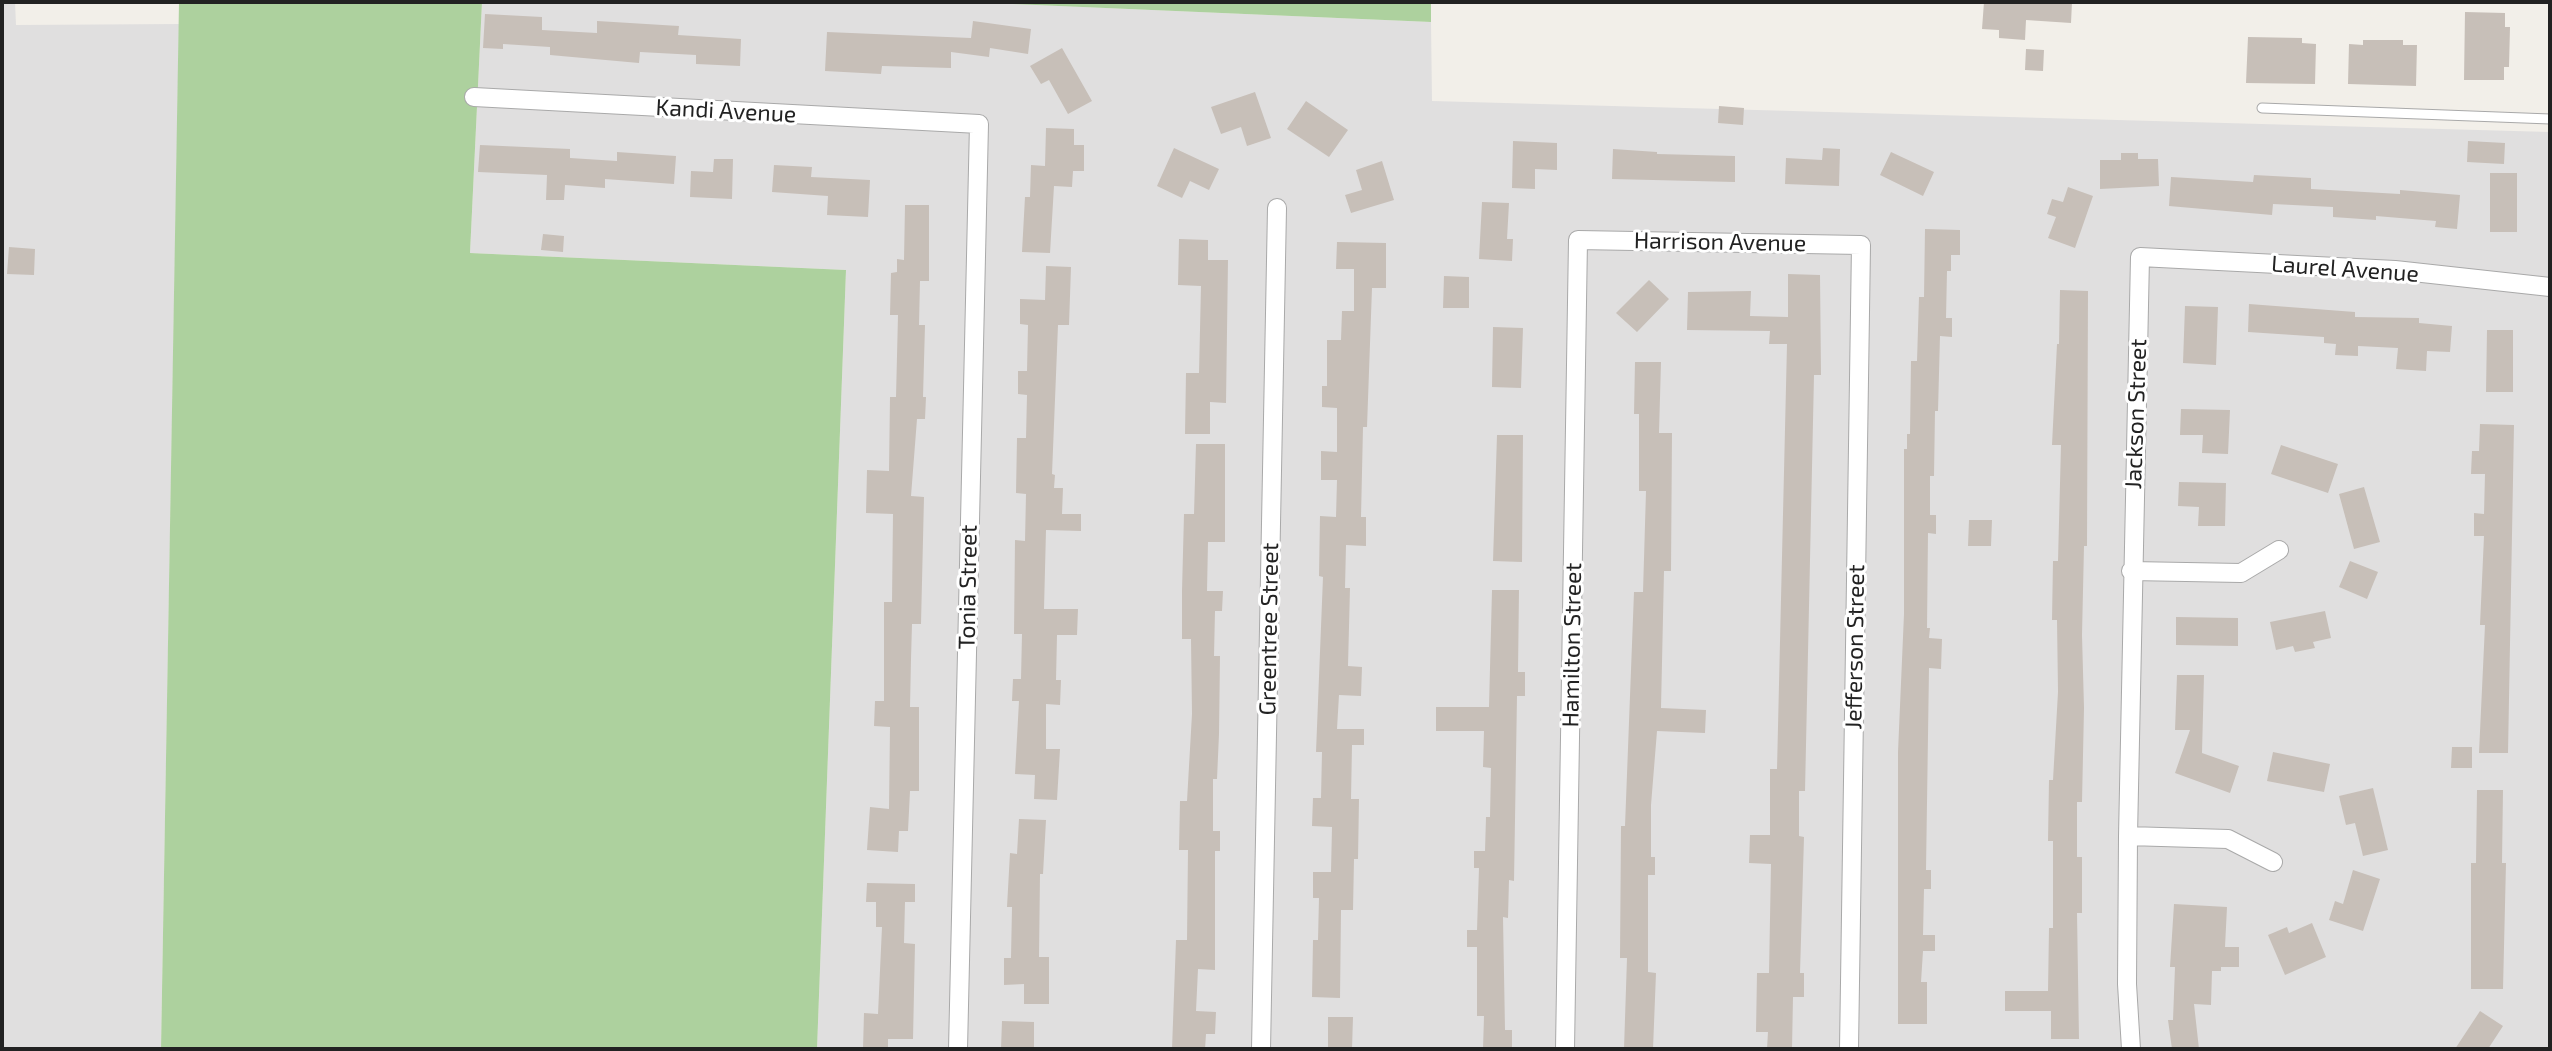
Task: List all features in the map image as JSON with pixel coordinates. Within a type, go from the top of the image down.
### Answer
[{"type":"street","name":"Kandi Avenue","points":[[474,97],[979,124]]},
{"type":"street","name":"Tonia Street","points":[[958,1049],[979,124]]},
{"type":"street","name":"Greentree Street","points":[[1261,1049],[1277,208]]},
{"type":"street","name":"Harrison Avenue","points":[[1578,240],[1861,244]]},
{"type":"street","name":"Hamilton Street","points":[[1565,1049],[1578,240]]},
{"type":"street","name":"Jefferson Street","points":[[1849,1049],[1861,244]]},
{"type":"street","name":"Laurel Avenue","points":[[2140,257],[2395,270],[2550,287]]},
{"type":"street","name":"Jackson Street","points":[[2131,1049],[2127,984],[2131,571],[2140,257]]},
{"type":"street","points":[[2131,571],[2241,573],[2279,550]]},
{"type":"street","points":[[2128,836],[2228,839],[2273,862]]},
{"type":"lane","points":[[2262,108],[2550,119]]},
{"type":"shaded area","points":[[2,2],[15,2],[16,25],[179,24],[161,1049],[2,1049]]},
{"type":"shaded area","points":[[482,2],[966,2],[1431,22],[1432,101],[2550,132],[2550,1049],[817,1049],[846,270],[470,253]]},
{"type":"green space","points":[[179,2],[482,2],[470,253],[846,270],[817,1049],[161,1049]]},
{"type":"green space","points":[[966,2],[1431,2],[1431,22]]},
{"type":"building","points":[[1984,2],[2072,2],[2071,23],[2026,20],[2025,40],[1999,38],[1999,30],[1982,29]]},
{"type":"building","points":[[2465,12],[2505,13],[2505,27],[2510,27],[2509,67],[2504,67],[2504,80],[2464,80]]},
{"type":"building","points":[[485,14],[542,17],[542,30],[597,33],[597,21],[679,26],[678,35],[741,39],[740,66],[696,64],[696,55],[640,52],[639,63],[550,55],[550,47],[503,44],[503,49],[483,48]]},
{"type":"building","points":[[973,21],[1031,29],[1028,54],[990,48],[989,57],[951,52],[951,68],[882,66],[881,74],[825,71],[827,32],[971,38]]},
{"type":"building","points":[[2248,37],[2302,38],[2302,43],[2316,44],[2315,84],[2246,83]]},
{"type":"building","points":[[2363,40],[2403,40],[2403,45],[2417,45],[2416,86],[2348,84],[2349,44],[2363,45]]},
{"type":"building","points":[[1062,48],[1092,101],[1068,114],[1049,80],[1041,84],[1030,66]]},
{"type":"building","points":[[2026,49],[2044,50],[2043,71],[2025,70]]},
{"type":"building","points":[[1255,92],[1271,138],[1247,146],[1241,127],[1221,134],[1211,107]]},
{"type":"building","points":[[1306,101],[1348,130],[1329,157],[1287,129]]},
{"type":"building","points":[[1719,106],[1744,108],[1743,125],[1718,123]]},
{"type":"building","points":[[1046,128],[1074,129],[1074,145],[1084,145],[1084,171],[1073,171],[1072,187],[1054,186],[1050,253],[1022,252],[1025,197],[1030,197],[1031,165],[1045,166]]},
{"type":"building","points":[[1513,141],[1557,143],[1557,170],[1535,169],[1535,189],[1512,188]]},
{"type":"building","points":[[2468,141],[2505,143],[2504,164],[2467,162]]},
{"type":"building","points":[[480,145],[570,149],[570,158],[617,161],[617,152],[676,156],[674,184],[605,179],[605,188],[565,185],[564,200],[546,200],[547,175],[478,172]]},
{"type":"building","points":[[1174,148],[1219,169],[1209,190],[1190,181],[1182,198],[1157,186]]},
{"type":"building","points":[[1823,148],[1840,149],[1839,186],[1785,184],[1786,158],[1822,160]]},
{"type":"building","points":[[1613,149],[1657,154],[1735,156],[1735,182],[1612,179]]},
{"type":"building","points":[[1891,152],[1934,172],[1923,196],[1880,175]]},
{"type":"building","points":[[2121,153],[2138,153],[2138,159],[2158,159],[2159,186],[2100,189],[2100,160],[2121,160]]},
{"type":"building","points":[[714,159],[733,159],[732,199],[690,197],[691,171],[713,172]]},
{"type":"building","points":[[1382,161],[1394,200],[1351,213],[1345,195],[1362,190],[1356,170]]},
{"type":"building","points":[[774,165],[812,167],[811,177],[870,180],[868,217],[827,215],[828,196],[772,192]]},
{"type":"building","points":[[2490,173],[2517,173],[2517,232],[2490,232]]},
{"type":"building","points":[[2254,175],[2311,178],[2311,189],[2400,194],[2400,190],[2460,195],[2457,229],[2435,227],[2436,221],[2376,216],[2376,220],[2333,217],[2333,207],[2273,204],[2272,215],[2169,206],[2171,177],[2253,182]]},
{"type":"building","points":[[2068,187],[2093,196],[2075,248],[2048,238],[2056,217],[2047,214],[2052,199],[2063,202]]},
{"type":"building","points":[[1482,202],[1509,203],[1507,239],[1513,239],[1512,261],[1479,259]]},
{"type":"building","points":[[905,205],[929,205],[929,281],[920,281],[919,325],[925,325],[923,397],[926,397],[925,419],[917,419],[911,496],[924,497],[921,624],[912,624],[910,707],[919,707],[919,791],[910,791],[908,831],[899,831],[898,852],[867,850],[870,807],[889,809],[890,727],[874,726],[875,701],[884,701],[884,602],[892,602],[893,514],[866,513],[867,470],[889,471],[890,397],[896,397],[898,315],[890,315],[891,273],[897,272],[897,259],[904,260]]},
{"type":"building","points":[[1925,229],[1960,230],[1960,255],[1951,255],[1951,271],[1947,271],[1946,318],[1952,318],[1952,337],[1940,336],[1934,476],[1930,476],[1930,515],[1936,515],[1936,534],[1928,533],[1927,628],[1930,628],[1929,638],[1942,639],[1941,669],[1929,668],[1926,870],[1931,870],[1931,889],[1924,889],[1923,935],[1935,935],[1935,951],[1923,951],[1921,982],[1927,982],[1927,1024],[1898,1024],[1898,752],[1904,614],[1904,449],[1907,449],[1907,434],[1910,434],[1911,361],[1917,361],[1919,297],[1924,297]]},
{"type":"building","points":[[543,234],[564,236],[563,252],[541,250]]},
{"type":"building","points":[[1179,239],[1208,240],[1208,260],[1228,260],[1226,403],[1210,402],[1210,434],[1185,434],[1186,373],[1199,373],[1201,286],[1178,285]]},
{"type":"building","points":[[1337,242],[1386,243],[1386,288],[1372,288],[1367,427],[1363,427],[1361,517],[1366,517],[1366,546],[1346,545],[1345,588],[1350,588],[1348,666],[1362,667],[1361,696],[1339,695],[1337,729],[1364,729],[1364,745],[1352,745],[1351,799],[1359,799],[1358,859],[1354,859],[1353,910],[1341,910],[1340,998],[1312,997],[1313,940],[1318,940],[1319,898],[1313,898],[1313,872],[1331,872],[1332,827],[1312,826],[1313,798],[1321,798],[1322,752],[1316,752],[1323,577],[1319,576],[1320,516],[1336,517],[1337,480],[1321,480],[1321,451],[1337,452],[1337,408],[1322,407],[1322,386],[1327,386],[1327,340],[1341,340],[1342,311],[1354,311],[1354,269],[1336,269]]},
{"type":"building","points":[[9,247],[35,249],[34,275],[7,274]]},
{"type":"building","points":[[1046,266],[1071,267],[1069,325],[1058,325],[1052,474],[1055,475],[1054,488],[1063,488],[1062,514],[1081,514],[1081,531],[1046,530],[1044,609],[1078,609],[1077,635],[1057,635],[1056,680],[1061,680],[1060,705],[1046,704],[1046,749],[1060,749],[1057,800],[1034,799],[1035,775],[1015,774],[1019,701],[1012,701],[1013,679],[1021,679],[1022,634],[1014,634],[1015,540],[1025,541],[1026,494],[1016,493],[1017,438],[1026,438],[1027,395],[1018,394],[1018,371],[1027,371],[1028,325],[1020,324],[1020,299],[1045,300]]},
{"type":"building","points":[[1788,274],[1820,275],[1821,375],[1814,375],[1805,791],[1799,791],[1799,836],[1804,837],[1800,973],[1804,973],[1804,997],[1793,997],[1792,1049],[1767,1049],[1768,1032],[1756,1032],[1757,973],[1769,973],[1771,864],[1749,863],[1750,835],[1770,835],[1770,769],[1777,769],[1787,344],[1769,344],[1770,331],[1687,330],[1688,292],[1751,291],[1750,316],[1788,317]]},
{"type":"building","points":[[1444,276],[1469,277],[1469,308],[1443,308]]},
{"type":"building","points":[[1649,280],[1669,299],[1637,332],[1616,313]]},
{"type":"building","points":[[2060,290],[2088,291],[2082,802],[2077,802],[2077,857],[2082,857],[2082,913],[2077,913],[2079,1039],[2051,1039],[2051,1011],[2005,1011],[2005,991],[2048,991],[2049,928],[2053,928],[2053,841],[2048,841],[2049,780],[2053,780],[2058,692],[2057,620],[2052,620],[2053,561],[2058,561],[2061,445],[2052,445]]},
{"type":"building","points":[[2249,304],[2355,312],[2355,317],[2419,318],[2419,323],[2452,326],[2450,352],[2427,351],[2426,371],[2396,369],[2398,348],[2358,346],[2358,356],[2335,355],[2336,344],[2324,343],[2324,337],[2248,332]]},
{"type":"building","points":[[2185,306],[2218,307],[2216,365],[2183,363]]},
{"type":"building","points":[[1493,327],[1523,328],[1521,388],[1492,387]]},
{"type":"building","points":[[2487,330],[2513,330],[2513,392],[2486,392]]},
{"type":"building","points":[[1635,362],[1661,362],[1659,433],[1672,433],[1671,571],[1664,571],[1661,708],[1706,710],[1705,733],[1657,731],[1651,805],[1651,857],[1655,857],[1655,875],[1648,875],[1648,972],[1656,973],[1653,1049],[1624,1049],[1627,958],[1620,958],[1621,826],[1625,826],[1634,592],[1643,592],[1646,491],[1639,491],[1639,414],[1634,414]]},
{"type":"building","points":[[2181,409],[2230,410],[2228,454],[2202,453],[2203,435],[2180,435]]},
{"type":"building","points":[[2480,424],[2514,425],[2508,753],[2479,753],[2485,625],[2480,625],[2484,536],[2474,536],[2474,513],[2484,514],[2485,474],[2471,474],[2472,451],[2479,451]]},
{"type":"building","points":[[1497,435],[1523,435],[1522,562],[1493,561]]},
{"type":"building","points":[[1196,444],[1225,444],[1225,542],[1208,542],[1207,591],[1223,591],[1222,611],[1215,611],[1214,656],[1220,656],[1217,779],[1213,779],[1213,831],[1220,831],[1220,851],[1215,851],[1215,970],[1198,969],[1196,1011],[1216,1012],[1215,1034],[1206,1034],[1205,1049],[1172,1049],[1176,940],[1187,940],[1188,850],[1179,850],[1180,801],[1187,801],[1192,714],[1191,639],[1182,639],[1182,591],[1184,514],[1194,514]]},
{"type":"building","points":[[2281,445],[2338,464],[2328,493],[2271,474]]},
{"type":"building","points":[[2179,482],[2226,483],[2225,526],[2198,526],[2199,507],[2178,506]]},
{"type":"building","points":[[2364,487],[2380,542],[2354,549],[2339,494]]},
{"type":"building","points":[[1969,520],[1992,520],[1991,546],[1968,546]]},
{"type":"building","points":[[2350,561],[2378,572],[2367,599],[2339,587]]},
{"type":"building","points":[[1492,590],[1519,590],[1518,672],[1525,672],[1525,696],[1517,696],[1514,881],[1509,880],[1508,918],[1503,917],[1505,1030],[1512,1030],[1512,1049],[1483,1049],[1484,1016],[1477,1016],[1477,947],[1467,947],[1467,930],[1477,930],[1479,868],[1474,868],[1474,851],[1485,851],[1486,817],[1490,817],[1491,768],[1483,767],[1484,731],[1436,731],[1436,707],[1489,707]]},
{"type":"building","points":[[2325,611],[2331,638],[2313,642],[2315,648],[2295,652],[2293,646],[2276,650],[2270,622]]},
{"type":"building","points":[[2176,617],[2238,618],[2238,646],[2176,645]]},
{"type":"building","points":[[2177,675],[2204,675],[2202,753],[2239,766],[2230,793],[2175,773],[2190,730],[2175,730]]},
{"type":"building","points":[[2452,747],[2472,747],[2472,768],[2451,768]]},
{"type":"building","points":[[2273,752],[2330,764],[2324,792],[2267,781]]},
{"type":"building","points":[[2373,788],[2388,850],[2363,856],[2355,823],[2346,825],[2339,796]]},
{"type":"building","points":[[2477,790],[2503,790],[2502,863],[2506,863],[2503,989],[2471,989],[2471,863],[2476,863]]},
{"type":"building","points":[[1019,819],[1046,820],[1043,874],[1040,874],[1039,957],[1049,957],[1049,1004],[1024,1004],[1024,984],[1004,985],[1004,958],[1011,958],[1012,907],[1007,907],[1010,853],[1017,854]]},
{"type":"building","points":[[2353,870],[2380,879],[2363,931],[2329,920],[2335,901],[2343,904]]},
{"type":"building","points":[[867,883],[915,884],[915,902],[905,902],[904,943],[915,944],[913,1039],[888,1039],[888,1049],[863,1049],[864,1013],[878,1014],[882,927],[876,927],[876,902],[866,902]]},
{"type":"building","points":[[2174,904],[2227,907],[2225,947],[2239,947],[2239,967],[2221,967],[2221,971],[2212,971],[2211,1005],[2194,1004],[2199,1049],[2172,1049],[2168,1020],[2173,1020],[2175,967],[2170,967]]},
{"type":"building","points":[[2312,923],[2326,957],[2285,975],[2268,935],[2287,927],[2289,933]]},
{"type":"building","points":[[2480,1011],[2503,1026],[2488,1049],[2455,1049]]},
{"type":"building","points":[[1328,1017],[1353,1017],[1352,1049],[1328,1049]]},
{"type":"building","points":[[1002,1021],[1034,1022],[1034,1049],[1001,1049]]}]
